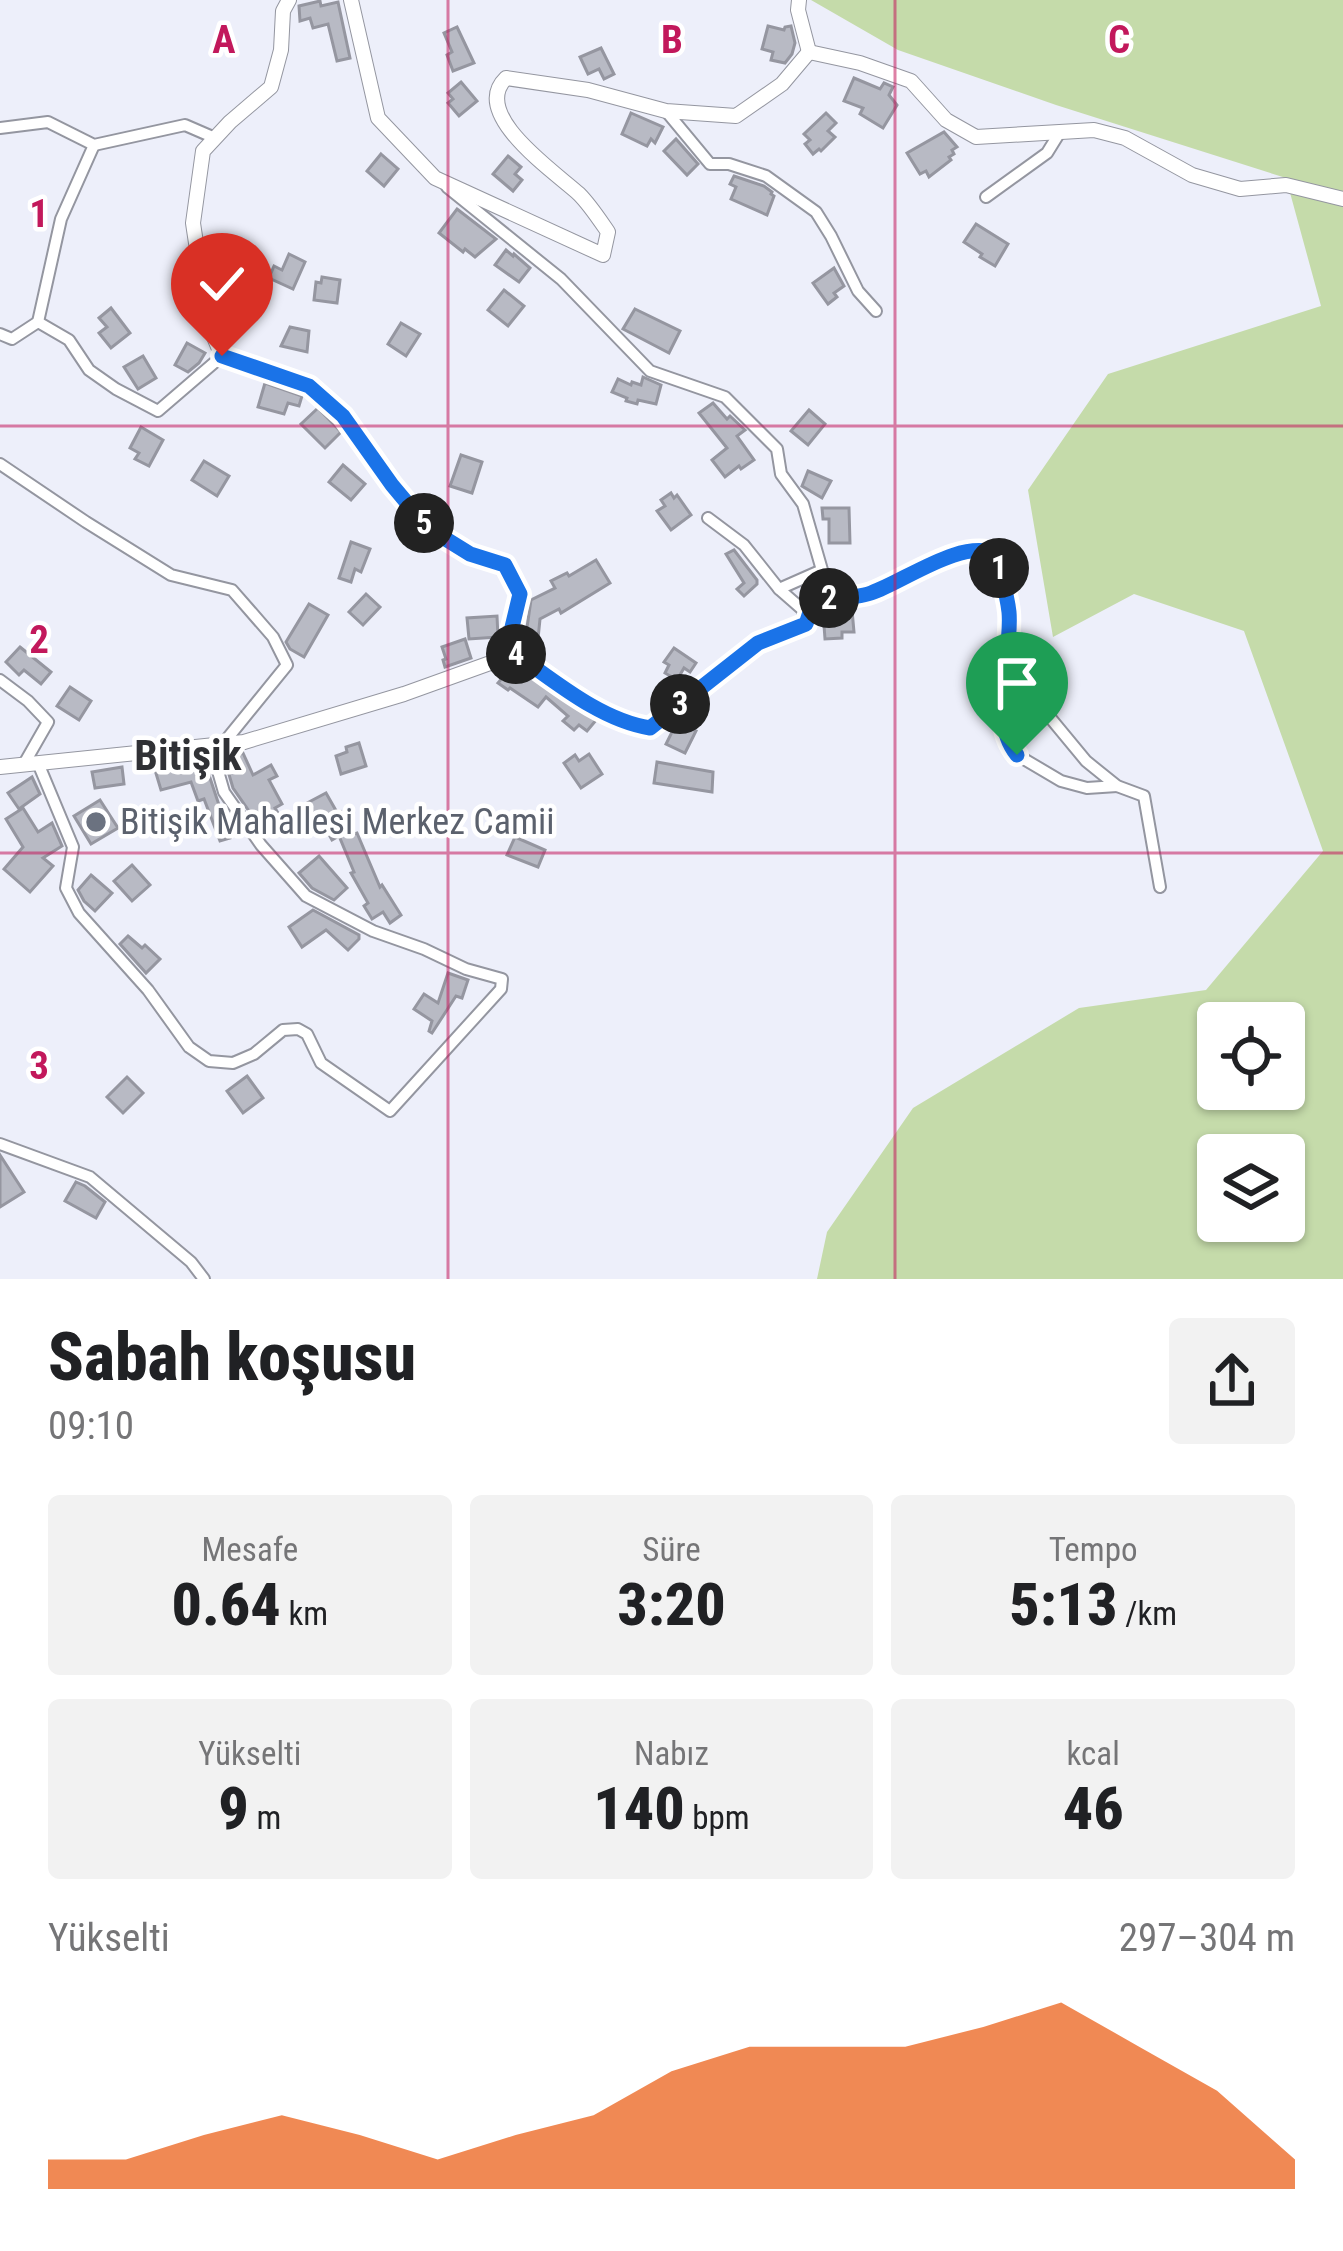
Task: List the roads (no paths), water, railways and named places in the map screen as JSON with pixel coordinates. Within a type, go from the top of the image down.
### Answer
[{"type":"street","points":[[0,767],[244,742],[404,694],[493,662],[507,648],[520,594],[505,565],[470,554],[428,528],[343,416],[309,386],[222,356],[208,323],[193,223],[203,151],[271,87],[281,50],[283,11],[289,0]]},
{"type":"street","points":[[351,0],[378,118],[435,178],[561,280],[650,371],[725,397],[777,449],[781,474],[803,504],[822,570],[779,589]]},
{"type":"street","points":[[799,0],[808,52]]},
{"type":"street","points":[[435,178],[604,255],[608,232],[582,197],[499,115],[498,86],[506,78],[588,90],[666,111],[736,116],[782,84],[808,52]]},
{"type":"street","points":[[808,52],[911,80],[946,119],[976,137],[1094,130],[1125,138],[1192,175],[1240,189],[1286,185],[1343,199]]},
{"type":"street","points":[[666,111],[710,164],[729,164],[766,176],[816,212],[858,291],[876,311]]},
{"type":"street","points":[[0,128],[49,122],[94,145],[185,125],[215,138]]},
{"type":"street","points":[[986,197],[1047,153],[1060,132]]},
{"type":"street","points":[[0,334],[12,338],[38,322],[61,219],[94,145]]},
{"type":"street","points":[[38,322],[69,340],[89,370],[158,411],[222,356]]},
{"type":"street","points":[[0,464],[171,575],[232,590],[273,637],[286,665],[217,746],[224,792],[261,845],[306,896],[373,932],[502,979],[501,988],[390,1112],[321,1063],[307,1034],[298,1029],[283,1030],[240,1062],[217,1063],[195,1053],[148,990],[79,914],[66,888],[73,847],[31,764]]},
{"type":"street","points":[[708,518],[744,545],[779,589],[803,610],[806,624]]},
{"type":"street","points":[[507,648],[594,706],[650,728],[758,643],[806,624],[814,600],[866,595],[963,552],[985,549],[996,554],[1009,614],[1003,719],[1007,742],[1017,755],[1061,781],[1087,788],[1117,786]]},
{"type":"street","points":[[1006,643],[1016,644],[1038,703],[1086,760],[1117,786],[1144,796],[1160,887]]},
{"type":"street","points":[[0,680],[48,722],[31,764]]},
{"type":"street","points":[[0,1144],[90,1177],[191,1262],[204,1279]]},
{"type":"place","name":"Bitişik Mahallesi Merkez Camii","points":[[96,822]]},
{"type":"district","name":"Bitişik","points":[[188,755]]}]
